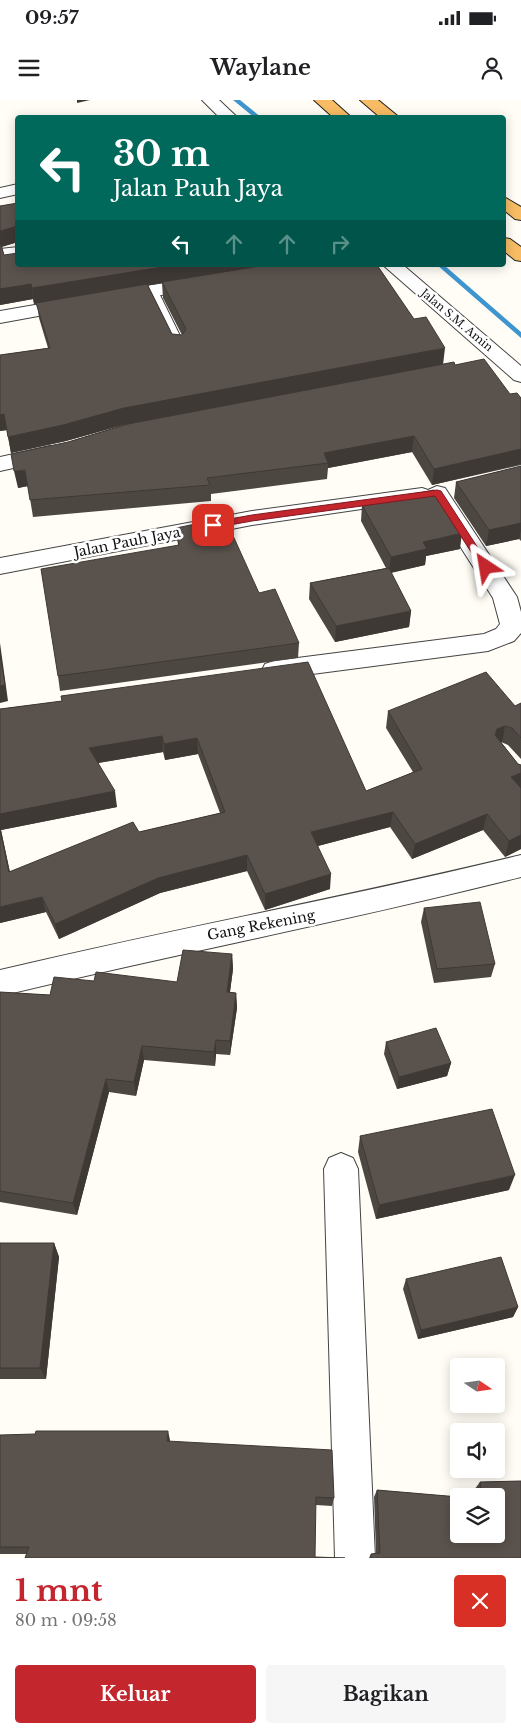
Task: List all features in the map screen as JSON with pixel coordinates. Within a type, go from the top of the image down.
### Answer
[{"type":"highway","points":[[322,100],[340,115]]},
{"type":"highway","points":[[368,100],[388,115]]},
{"type":"highway","points":[[506,204],[521,215]]},
{"type":"highway","points":[[506,245],[521,256]]},
{"type":"street","points":[[210,100],[227,115]]},
{"type":"street","points":[[0,193],[15,190]]},
{"type":"street","points":[[0,254],[15,252]]},
{"type":"street","name":"Jalan S.M. Amin","points":[[394,267],[521,376]]},
{"type":"street","points":[[0,317],[221,280]]},
{"type":"street","points":[[475,366],[504,361]]},
{"type":"street","points":[[0,464],[70,449]]},
{"type":"street","name":"Jalan Pauh Jaya","points":[[0,566],[252,518],[447,491],[505,597],[513,626],[505,635],[488,642],[248,674]]},
{"type":"street","name":"Gang Rekening","points":[[0,982],[151,947],[383,900],[521,866]]},
{"type":"street","points":[[341,1169],[355,1558]]},
{"type":"lane","points":[[152,291],[179,346]]},
{"type":"building","points":[[15,204],[15,227],[0,231],[0,206]]},
{"type":"building","points":[[0,244],[4,255],[15,253],[15,267],[163,267],[32,288],[31,284],[0,289]]},
{"type":"building","points":[[254,267],[378,267],[414,319],[426,317],[445,348],[124,408],[63,425],[8,437],[4,414],[0,415],[0,355],[50,348],[36,303],[147,284],[172,334],[182,335],[186,329],[162,282]]},
{"type":"building","points":[[484,359],[510,394],[517,393],[521,398],[521,449],[434,469],[414,436],[324,453],[328,463],[207,478],[210,485],[30,500],[25,470],[14,471],[11,454],[68,442],[128,424],[454,362],[455,365]]},
{"type":"building","points":[[521,466],[521,523],[489,530],[456,482]]},
{"type":"building","points":[[434,490],[462,533],[423,542],[427,549],[391,557],[362,505]]},
{"type":"building","points":[[225,518],[259,593],[275,589],[299,643],[58,676],[41,569],[179,545],[176,528]]},
{"type":"building","points":[[389,568],[411,611],[336,626],[310,583]]},
{"type":"building","points":[[0,653],[5,685],[0,686]]},
{"type":"building","points":[[308,662],[366,791],[422,769],[388,711],[486,672],[515,706],[521,703],[521,738],[512,728],[505,726],[497,729],[495,735],[518,764],[521,765],[521,773],[511,777],[521,788],[521,835],[509,841],[487,814],[415,844],[393,812],[311,832],[331,874],[265,894],[247,855],[158,878],[55,924],[42,897],[0,907],[0,830],[9,872],[133,822],[139,832],[225,812],[197,738],[164,744],[162,736],[89,748],[115,791],[0,814],[0,709],[62,701],[61,696]]},
{"type":"building","points":[[480,902],[495,964],[437,969],[424,908]]},
{"type":"building","points":[[183,950],[232,954],[227,992],[236,993],[230,1041],[216,1040],[214,1052],[142,1046],[134,1082],[106,1079],[73,1203],[0,1191],[0,992],[50,995],[54,977],[94,981],[96,972],[177,982]]},
{"type":"building","points":[[436,1028],[451,1063],[399,1077],[386,1042]]},
{"type":"building","points":[[492,1109],[515,1175],[379,1205],[360,1136]]},
{"type":"building","points":[[0,1243],[54,1243],[40,1368],[0,1368]]},
{"type":"building","points":[[501,1257],[518,1307],[421,1330],[406,1279]]},
{"type":"building","points":[[36,1431],[168,1431],[167,1441],[332,1450],[334,1498],[316,1497],[315,1557],[345,1558],[25,1558],[29,1547],[0,1547],[0,1435],[35,1434]]},
{"type":"building","points":[[521,1481],[521,1558],[371,1558],[371,1554],[380,1553],[377,1490],[450,1496],[450,1543],[505,1543],[505,1488],[481,1488],[480,1482]]},
{"type":"waterway","points":[[236,100],[255,115]]},
{"type":"waterway","points":[[442,267],[521,336]]},
{"type":"route","points":[[213,525],[437,493],[486,567]]}]
